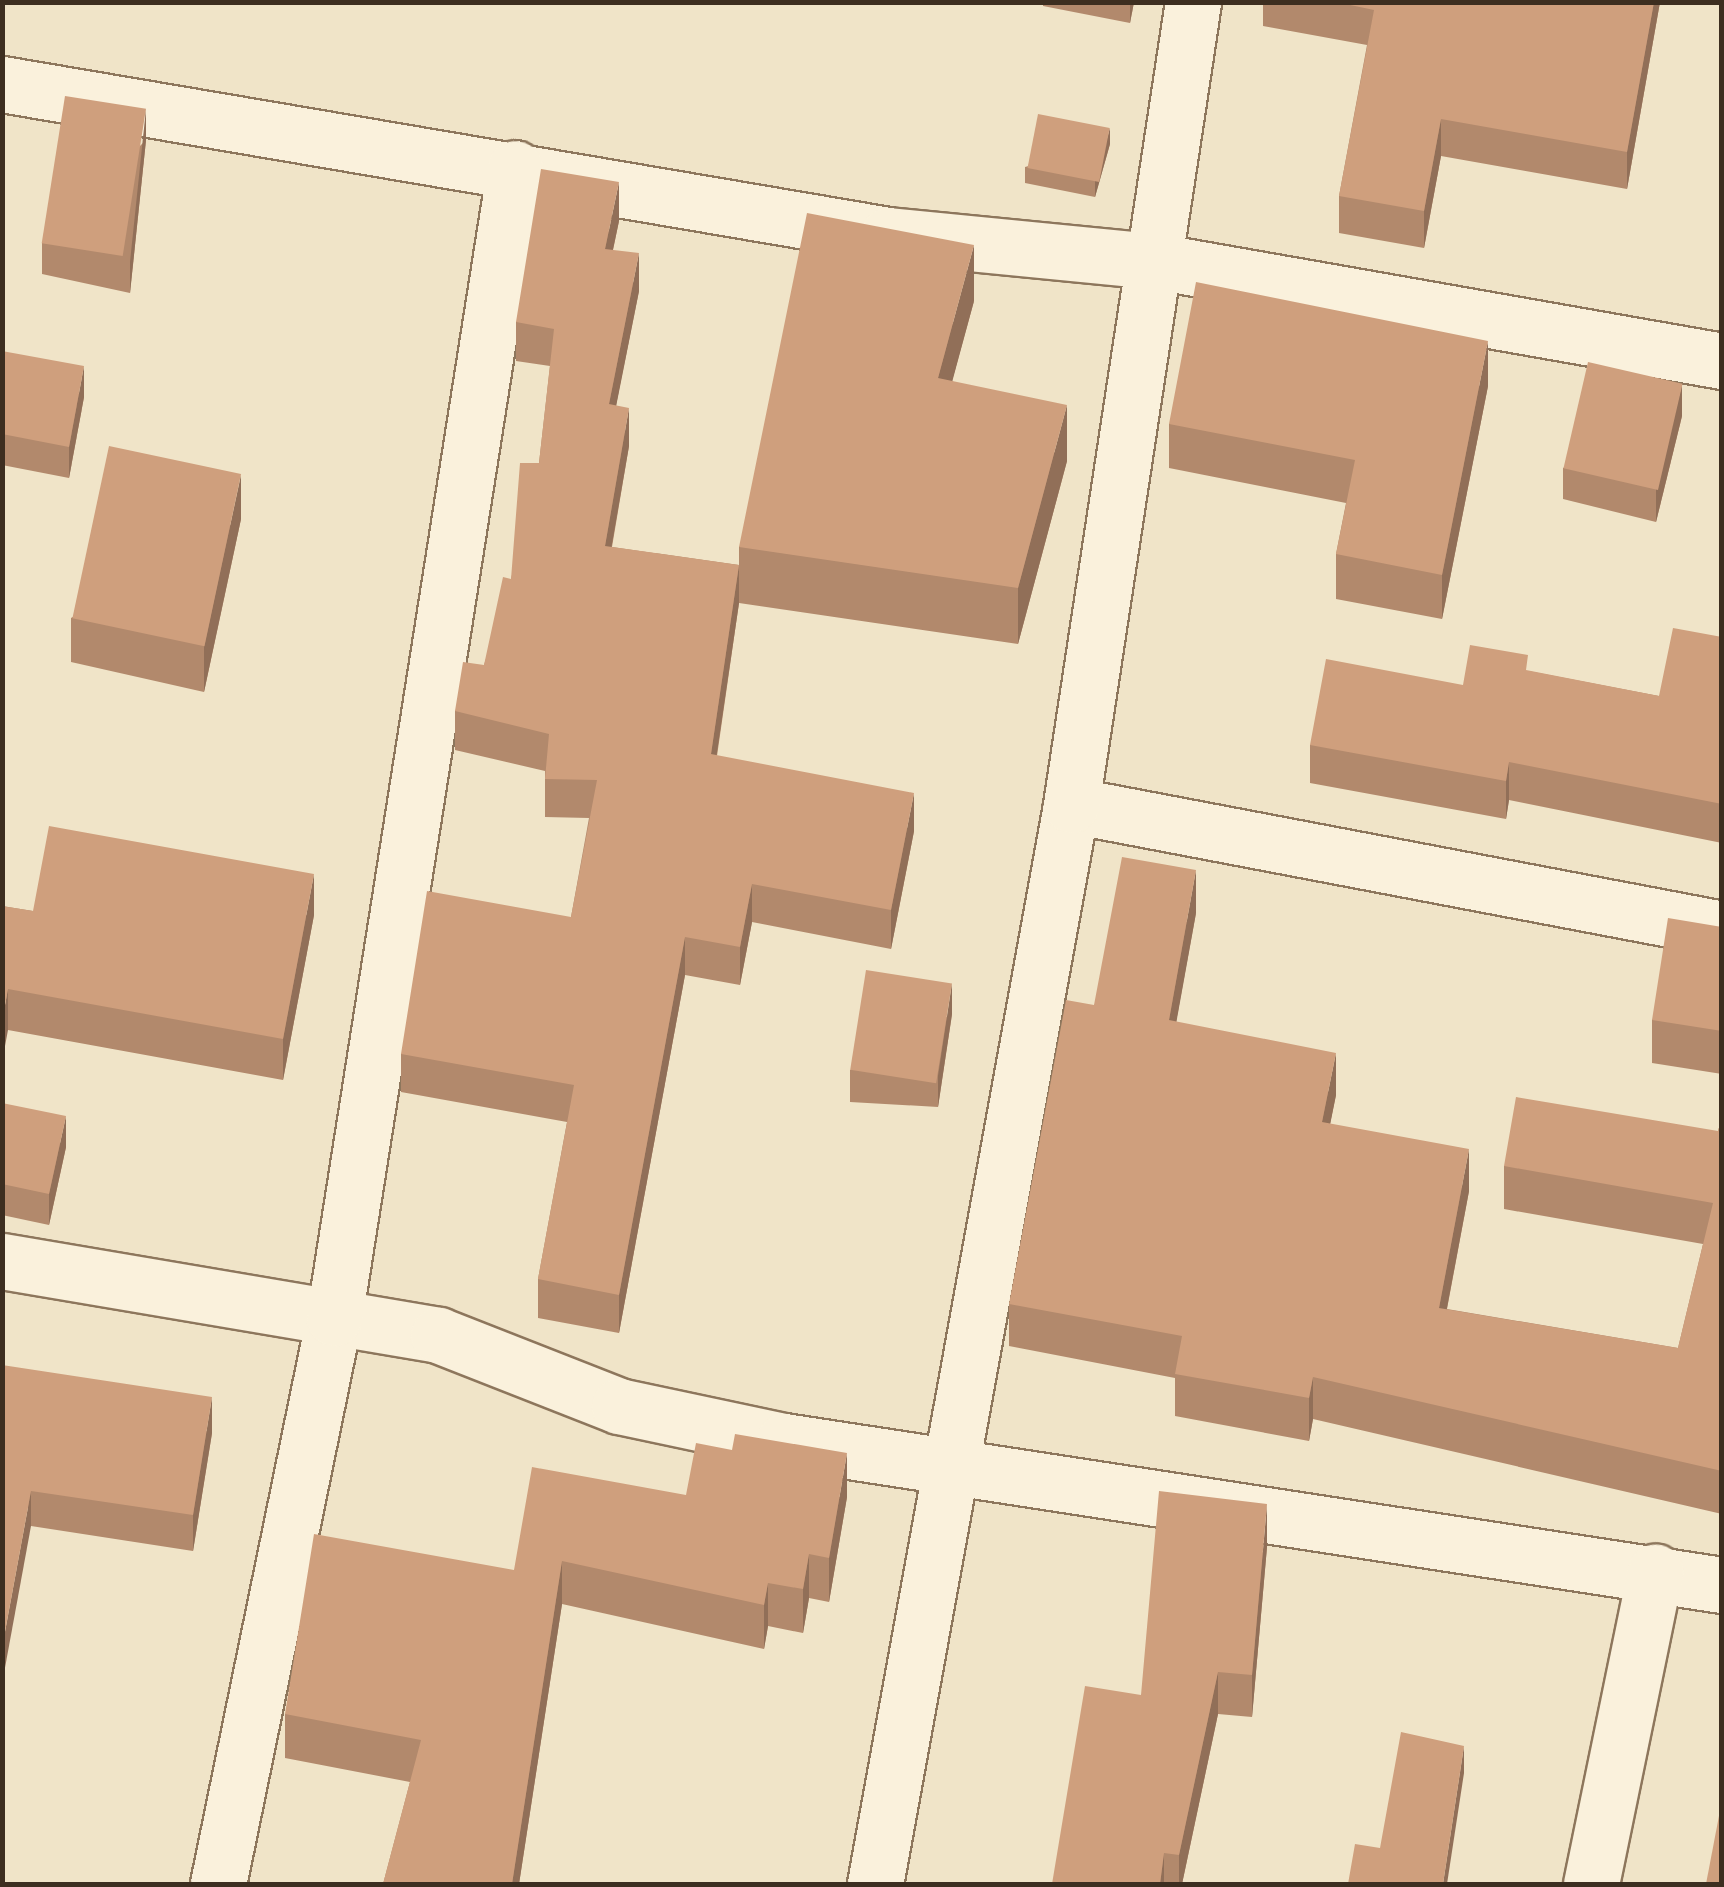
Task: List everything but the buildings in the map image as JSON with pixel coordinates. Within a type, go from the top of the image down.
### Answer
[{"type":"street","points":[[875,1884],[1071,805],[1193,2]]},
{"type":"street","points":[[2,84],[515,168],[888,235],[1154,260],[1722,361]]},
{"type":"street","points":[[218,1884],[334,1318],[515,168]]},
{"type":"street","points":[[1071,805],[1722,929]]},
{"type":"street","points":[[2,1261],[438,1335],[619,1406],[784,1441],[951,1460],[1722,1585]]},
{"type":"street","points":[[1591,1884],[1655,1572]]}]
